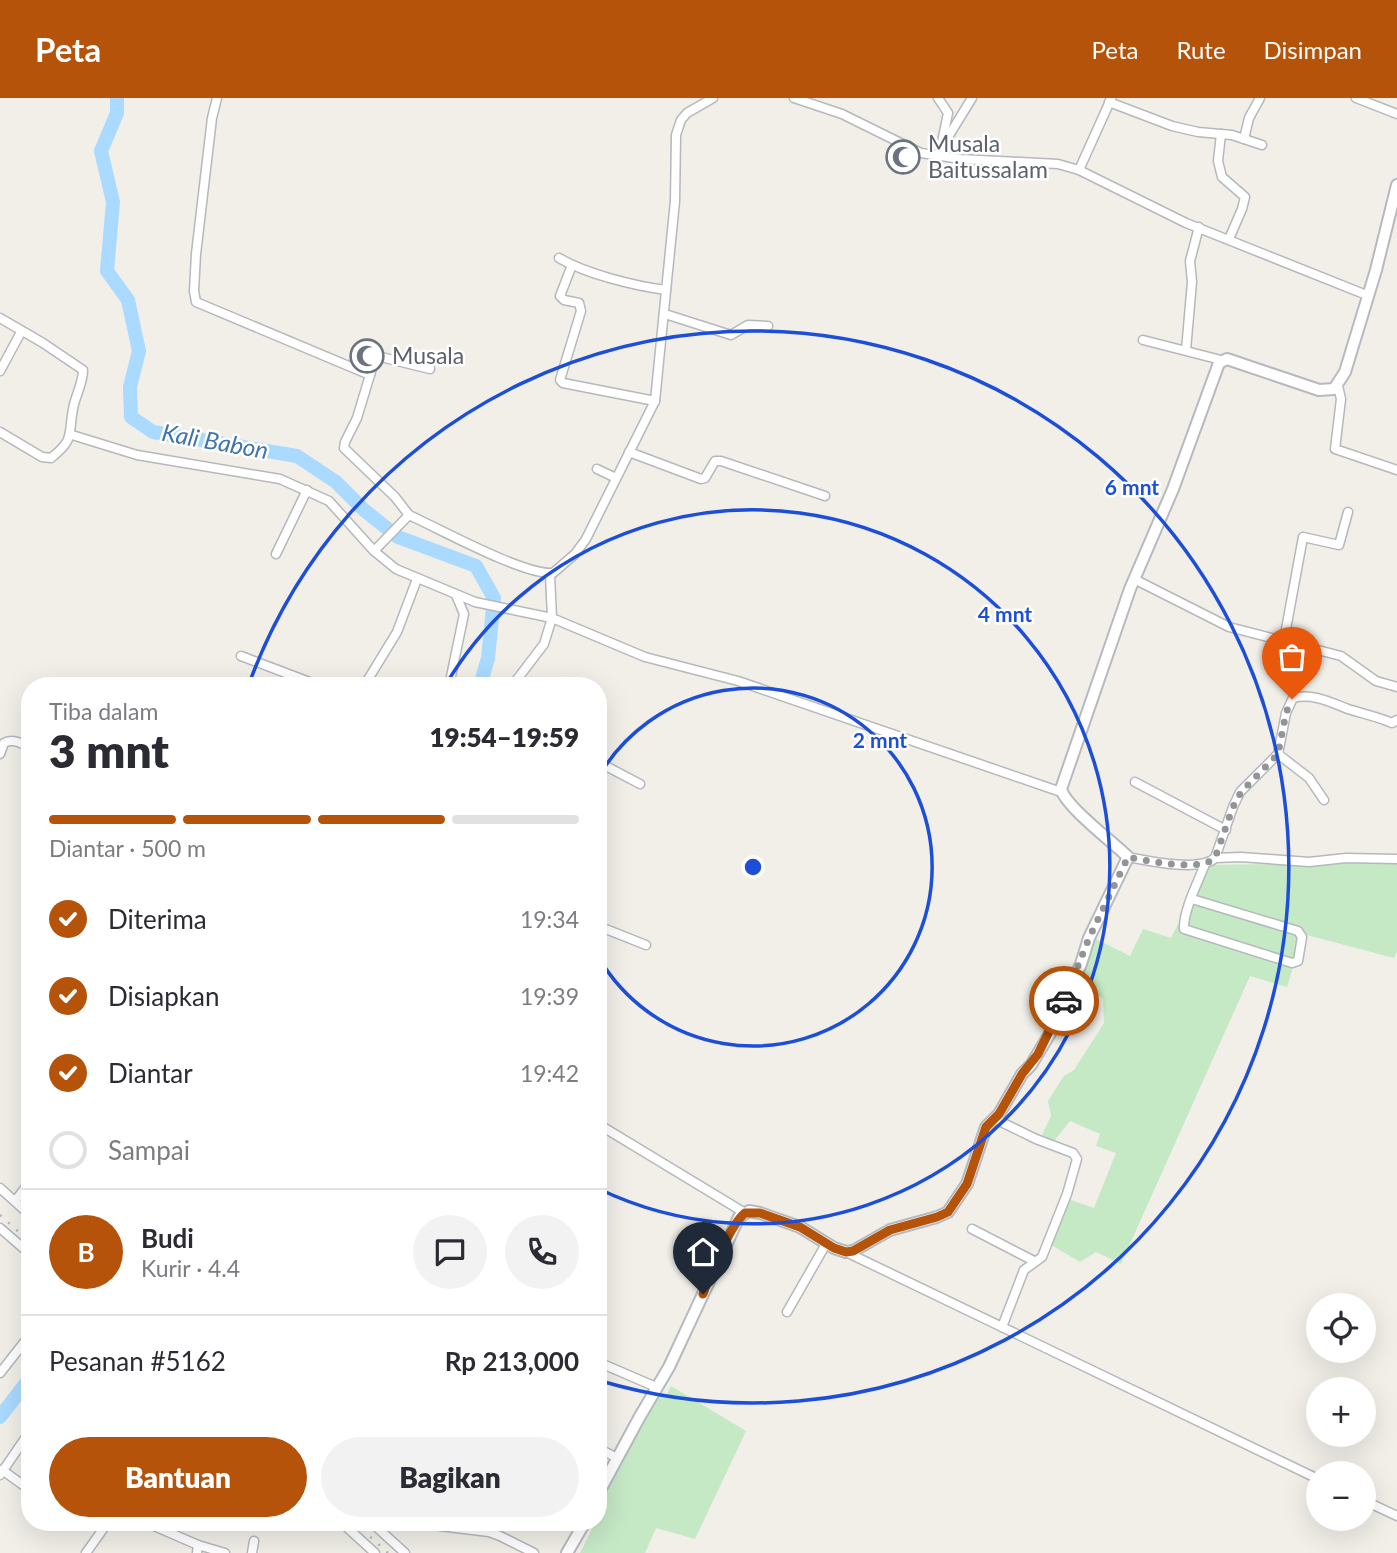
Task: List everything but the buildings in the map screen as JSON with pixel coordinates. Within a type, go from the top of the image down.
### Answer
[{"type":"street","points":[[217,98],[212,118],[197,243],[195,302],[370,375]]},
{"type":"street","points":[[430,369],[381,357],[374,362],[357,418],[344,448],[407,517],[496,555],[550,574],[557,571],[586,539],[655,401],[675,201],[678,129],[687,113],[713,98]]},
{"type":"street","points":[[794,98],[842,114],[921,153],[939,152],[961,159],[1058,164],[1079,170],[1199,228],[1369,296]]},
{"type":"street","points":[[938,98],[948,113],[939,152]]},
{"type":"street","points":[[939,152],[972,98]]},
{"type":"street","points":[[1244,139],[1249,118],[1260,98]]},
{"type":"street","points":[[1356,98],[1397,114]]},
{"type":"street","points":[[1079,170],[1110,100],[1171,126],[1221,134],[1262,145]]},
{"type":"street","points":[[1221,134],[1218,161],[1222,177],[1245,197],[1228,239]]},
{"type":"street","points":[[1143,340],[1243,363],[1319,390],[1330,390],[1338,386],[1369,296],[1397,185]]},
{"type":"street","points":[[1186,350],[1192,282],[1190,261],[1199,228]]},
{"type":"street","points":[[559,258],[572,265],[640,286],[666,290]]},
{"type":"street","points":[[572,265],[559,295],[562,299],[579,303],[581,315],[560,378],[561,382],[655,401]]},
{"type":"street","points":[[665,314],[729,335],[748,325],[768,327]]},
{"type":"street","points":[[0,318],[83,370],[73,408],[72,435],[62,450],[47,458],[0,432]]},
{"type":"street","points":[[0,371],[21,332]]},
{"type":"street","points":[[1062,792],[1134,579],[1173,489],[1221,360]]},
{"type":"street","points":[[1338,386],[1341,396],[1335,449],[1397,470]]},
{"type":"street","points":[[72,435],[137,455],[280,479],[329,501],[396,569],[417,579],[475,602],[552,618],[645,657],[738,681],[1062,792],[1073,806],[1128,857],[1154,862],[1205,864],[1215,858],[1309,862],[1346,858],[1397,859]]},
{"type":"street","points":[[629,452],[701,479],[705,478],[715,461],[721,461],[825,495]]},
{"type":"street","points":[[597,469],[616,478]]},
{"type":"street","points":[[276,554],[307,490]]},
{"type":"street","points":[[1284,640],[1303,537],[1339,545],[1348,512]]},
{"type":"street","points":[[377,548],[407,517]]},
{"type":"street","points":[[519,677],[544,644],[552,618],[550,574]]},
{"type":"street","points":[[370,677],[397,632],[417,579]]},
{"type":"street","points":[[1134,579],[1229,627],[1341,656],[1376,681],[1397,687]]},
{"type":"street","points":[[451,677],[464,614],[456,595]]},
{"type":"street","points":[[242,656],[297,677]]},
{"type":"street","points":[[1215,858],[1241,792],[1278,754],[1286,713],[1292,699],[1330,700],[1392,723],[1397,720]]},
{"type":"street","points":[[0,754],[4,743],[16,741],[21,743]]},
{"type":"street","points":[[1278,754],[1309,778],[1324,800]]},
{"type":"street","points":[[607,767],[640,784]]},
{"type":"street","points":[[1135,782],[1226,830]]},
{"type":"street","points":[[846,1252],[853,1251],[890,1230],[948,1212],[967,1184],[986,1127],[995,1119],[1049,1035],[1081,964],[1089,938],[1128,857]]},
{"type":"street","points":[[1192,899],[1298,931],[1302,937],[1298,961],[1292,963],[1186,931],[1184,924],[1192,899],[1205,864]]},
{"type":"street","points":[[607,930],[646,945]]},
{"type":"street","points":[[995,1119],[1073,1153],[1077,1159],[1067,1194],[1041,1257],[1028,1265],[1020,1277],[1002,1326]]},
{"type":"street","points":[[607,1129],[745,1213],[760,1213],[800,1227],[826,1244],[1306,1473]]},
{"type":"street","points":[[0,1188],[21,1207]]},
{"type":"street","points":[[15,1201],[21,1193]]},
{"type":"street","points":[[607,1477],[683,1337],[727,1241],[745,1213]]},
{"type":"street","points":[[0,1228],[21,1246]]},
{"type":"street","points":[[972,1229],[1034,1261]]},
{"type":"street","points":[[787,1312],[826,1244]]},
{"type":"street","points":[[0,1373],[21,1346]]},
{"type":"street","points":[[607,1366],[656,1387]]},
{"type":"street","points":[[21,1445],[1,1472],[21,1484]]},
{"type":"street","points":[[607,1453],[617,1458]]},
{"type":"street","points":[[1376,1506],[1397,1516]]},
{"type":"street","points":[[86,1553],[102,1531]]},
{"type":"street","points":[[163,1531],[198,1549],[225,1553]]},
{"type":"street","points":[[351,1531],[375,1553]]},
{"type":"street","points":[[381,1531],[405,1553]]},
{"type":"street","points":[[481,1531],[489,1532],[534,1553]]},
{"type":"street","points":[[567,1553],[580,1531]]},
{"type":"street","points":[[252,1553],[254,1541]]},
{"type":"green space","points":[[1397,862],[1397,951],[1394,958],[1303,934],[1287,987],[1250,976],[1121,1264],[1096,1252],[1080,1262],[1048,1243],[1068,1199],[1094,1208],[1116,1153],[1096,1146],[1100,1134],[1070,1121],[1054,1141],[1042,1135],[1051,1116],[1048,1101],[1064,1076],[1074,1070],[1104,1023],[1103,999],[1079,982],[1096,939],[1130,956],[1143,929],[1171,938],[1207,865]]},
{"type":"green space","points":[[671,1386],[746,1431],[695,1539],[656,1528],[645,1553],[580,1553],[591,1531],[607,1531],[607,1488],[657,1393],[666,1396]]},
{"type":"waterway","name":"Kali Babon","points":[[117,98],[117,113],[101,151],[113,202],[107,271],[128,300],[139,351],[130,387],[131,417],[153,432],[297,456],[336,482],[364,510],[398,537],[476,566],[494,598],[488,658],[483,677]]},
{"type":"waterway","name":"Kali Babon","points":[[0,1417],[21,1390]]},
{"type":"railway","points":[[0,1215],[21,1234]]},
{"type":"railway","points":[[364,1531],[388,1553]]},
{"type":"way so far","points":[[1064,1001],[1081,964],[1089,938],[1128,857],[1186,864],[1211,862],[1215,858],[1241,792],[1278,754],[1286,713],[1292,699]]},
{"type":"place","name":"Musala Baitussalam","points":[[903,157]]},
{"type":"place","name":"Musala","points":[[367,356]]},
{"type":"route","points":[[703,1294],[740,1217],[749,1211],[800,1227],[834,1248],[846,1252],[853,1251],[890,1230],[948,1212],[967,1184],[986,1127],[999,1114],[1022,1074],[1038,1054],[1064,1001]]}]
